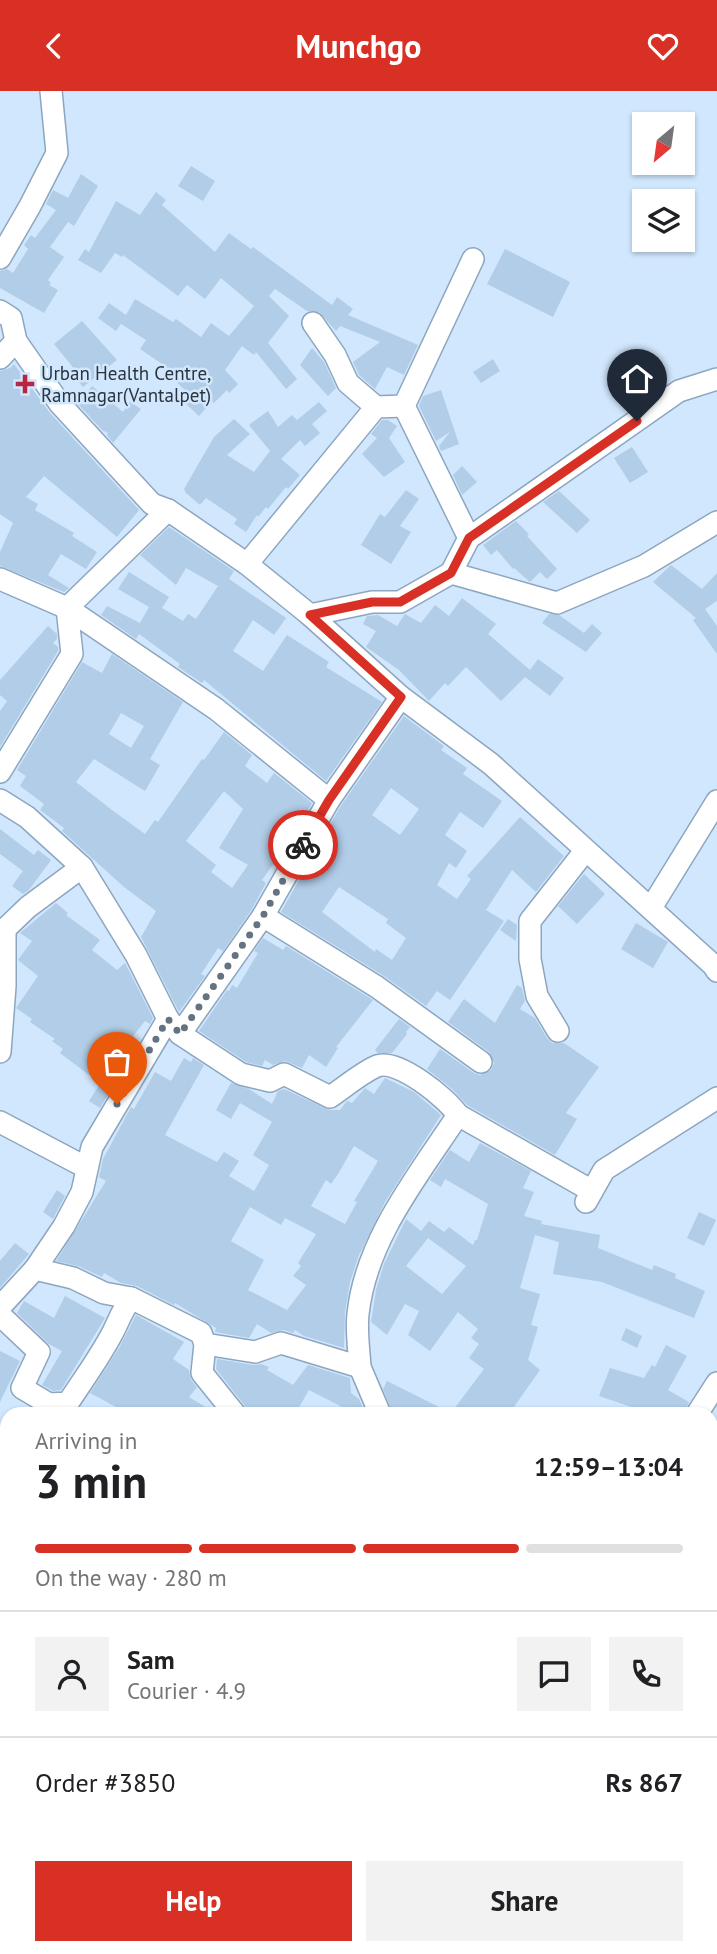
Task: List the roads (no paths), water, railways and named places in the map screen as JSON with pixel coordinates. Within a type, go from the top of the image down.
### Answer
[{"type":"street","points":[[0,258],[57,153],[51,91]]},
{"type":"street","points":[[404,406],[473,259]]},
{"type":"street","points":[[0,311],[10,318],[16,341],[60,404],[152,504],[168,510],[247,563],[310,615],[401,697],[491,764],[717,971]]},
{"type":"street","points":[[313,323],[335,355],[348,383],[376,407],[404,406]]},
{"type":"street","points":[[0,358],[16,341]]},
{"type":"street","points":[[310,615],[372,602],[400,602],[451,573],[469,538],[679,391],[717,379]]},
{"type":"street","points":[[404,406],[469,538]]},
{"type":"street","points":[[247,563],[376,407]]},
{"type":"street","points":[[67,608],[168,510]]},
{"type":"street","points":[[451,573],[557,603],[645,566],[713,530]]},
{"type":"street","points":[[0,579],[67,608],[216,709],[329,800]]},
{"type":"street","points":[[0,772],[72,654],[67,608]]},
{"type":"street","points":[[0,1307],[35,1269],[64,1226],[82,1192],[92,1147],[174,1026],[263,916],[329,800],[401,697]]},
{"type":"street","points":[[0,800],[27,817],[82,867],[136,955],[174,1026],[241,1074],[270,1081],[284,1074],[330,1097],[379,1065],[394,1066],[452,1105],[458,1115],[589,1196],[604,1170],[717,1098]]},
{"type":"street","points":[[651,908],[717,801]]},
{"type":"street","points":[[558,1031],[537,996],[530,959],[530,922],[585,851]]},
{"type":"street","points":[[0,1052],[5,986],[2,929],[82,867]]},
{"type":"street","points":[[263,916],[376,987],[481,1062]]},
{"type":"street","points":[[377,1407],[360,1367],[357,1316],[365,1278],[393,1215],[458,1115]]},
{"type":"street","points":[[0,1122],[87,1168]]},
{"type":"street","points":[[35,1269],[73,1278],[104,1293],[131,1298],[201,1333],[205,1344],[202,1373],[229,1407]]},
{"type":"street","points":[[54,1407],[68,1403],[103,1349],[119,1315],[131,1298]]},
{"type":"street","points":[[0,1315],[39,1352],[22,1388],[45,1407]]},
{"type":"street","points":[[205,1344],[255,1352],[281,1343],[360,1367]]},
{"type":"street","points":[[702,1407],[717,1383]]},
{"type":"place","name":"Urban Health Centre, Ramnagar(Vantalpet)","points":[[25,384]]}]
